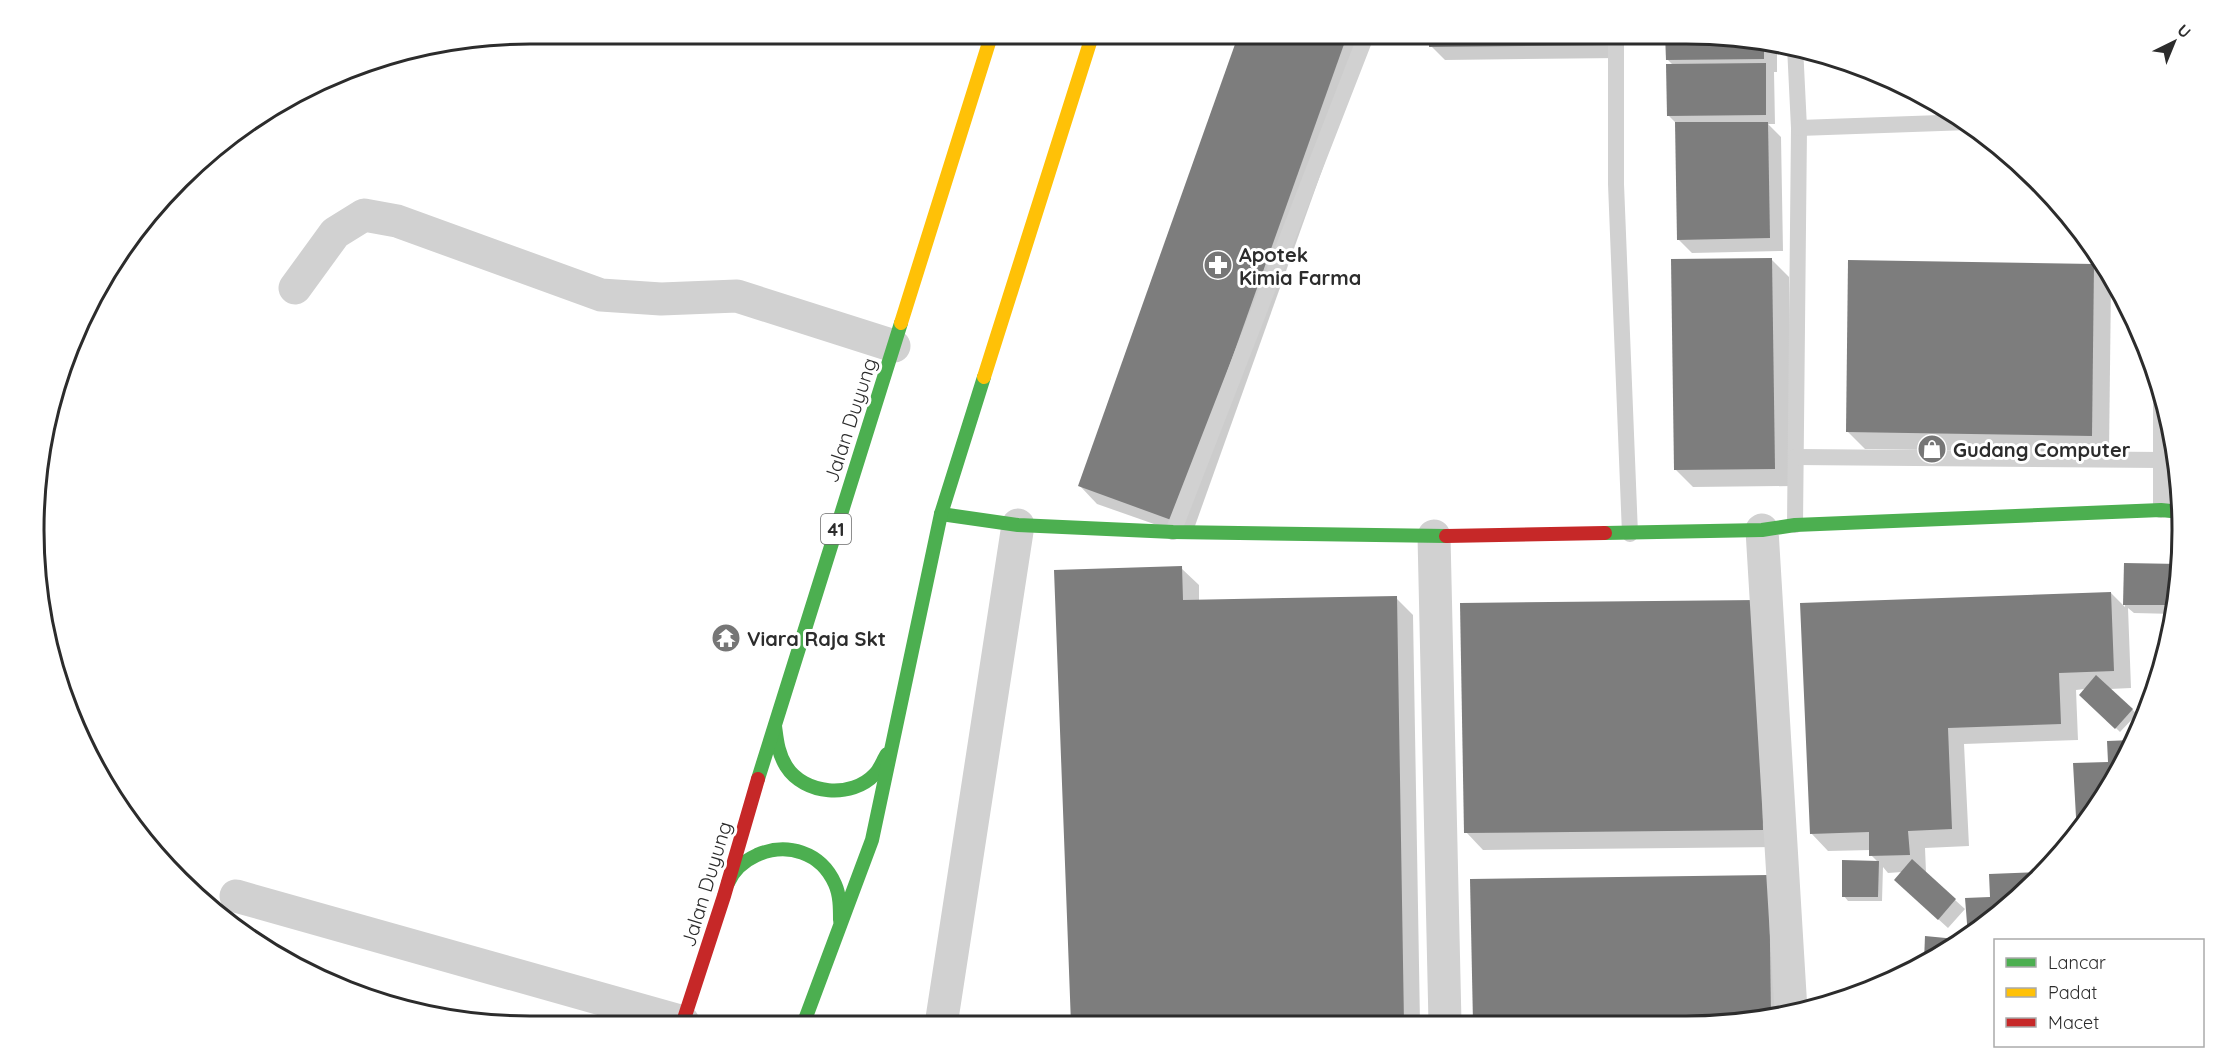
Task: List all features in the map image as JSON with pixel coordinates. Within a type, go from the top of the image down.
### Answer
[{"type":"main road","name":"Jalan Duyung","points":[[686,1016],[724,896],[776,719],[989,44]]},
{"type":"main road","points":[[806,1016],[872,840],[941,513],[1090,44]]},
{"type":"main road","points":[[941,513],[1018,525],[1173,532],[1434,536],[1762,530],[1795,525],[2171,511]]},
{"type":"main road","points":[[776,719],[774,737],[778,754],[788,770],[801,782],[817,790],[836,792],[855,788],[872,777],[884,762],[891,743]]},
{"type":"main road","points":[[724,896],[730,878],[742,863],[758,853],[776,848],[796,849],[814,858],[828,870],[837,886],[841,905],[839,924]]},
{"type":"street","points":[[295,288],[335,232],[364,215],[397,221],[601,296],[661,299],[736,296],[894,346]]},
{"type":"street","points":[[942,1016],[1018,525]]},
{"type":"street","points":[[1762,530],[1791,1004]]},
{"type":"street","points":[[1434,536],[1445,1016]]},
{"type":"street","points":[[236,896],[655,1016]]},
{"type":"lane","points":[[1173,532],[1364,44]]},
{"type":"lane","points":[[1616,44],[1616,184],[1630,534]]},
{"type":"lane","points":[[1795,525],[1799,128],[1796,56]]},
{"type":"lane","points":[[1799,128],[1953,123]]},
{"type":"lane","points":[[2161,510],[2165,444]]},
{"type":"lane","points":[[1796,457],[2162,460]]},
{"type":"building","points":[[1235,44],[1344,44],[1174,521],[1078,486]]},
{"type":"building","points":[[1429,44],[1607,44],[1607,45],[1429,47]]},
{"type":"building","points":[[1665,44],[1718,45],[1764,50],[1764,59],[1666,60]]},
{"type":"building","points":[[1766,63],[1766,115],[1667,116],[1666,64]]},
{"type":"building","points":[[1675,122],[1768,122],[1770,238],[1677,240]]},
{"type":"building","points":[[1772,258],[1775,469],[1674,470],[1671,259]]},
{"type":"building","points":[[1848,260],[2094,264],[2092,436],[1846,432]]},
{"type":"building","points":[[2124,563],[2171,564],[2166,605],[2123,605]]},
{"type":"building","points":[[1182,566],[1183,600],[1397,596],[1404,1016],[1071,1016],[1054,570]]},
{"type":"building","points":[[2111,592],[2114,671],[2059,673],[2061,724],[1948,728],[1952,829],[1908,831],[1910,855],[1869,856],[1869,832],[1810,834],[1800,603]]},
{"type":"building","points":[[1759,600],[1763,830],[1464,833],[1460,603]]},
{"type":"building","points":[[2096,675],[2133,709],[2115,729],[2079,695]]},
{"type":"building","points":[[2124,740],[2091,800],[2076,820],[2073,763],[2108,762],[2107,741]]},
{"type":"building","points":[[1912,859],[1956,899],[1938,920],[1894,880]]},
{"type":"building","points":[[1842,860],[1879,861],[1878,897],[1842,897]]},
{"type":"building","points":[[2031,872],[2007,895],[1967,926],[1965,898],[1990,897],[1989,874]]},
{"type":"building","points":[[1769,875],[1771,1008],[1686,1016],[1473,1016],[1470,879]]},
{"type":"building","points":[[1925,936],[1950,938],[1930,950],[1924,953]]},
{"type":"traffic: fast","points":[[758,779],[901,323]]},
{"type":"traffic: fast","points":[[806,1016],[872,840],[941,514],[984,377]]},
{"type":"traffic: fast","points":[[1605,533],[1762,530],[1795,525],[2171,511]]},
{"type":"traffic: fast","points":[[941,514],[1018,525],[1173,532],[1446,536]]},
{"type":"traffic: fast","points":[[775,726],[777,742],[786,766],[794,776],[816,788],[841,790],[865,782],[877,772],[887,754]]},
{"type":"traffic: fast","points":[[728,883],[740,866],[757,855],[780,850],[802,853],[812,857],[829,873],[838,893],[840,920]]},
{"type":"traffic: slow","points":[[901,323],[989,44]]},
{"type":"traffic: slow","points":[[984,377],[1090,44]]},
{"type":"traffic: jam","points":[[1446,536],[1605,533]]},
{"type":"traffic: jam","points":[[685,1016],[724,896],[758,779]]},
{"type":"place","name":"Apotek Kimia Farma","points":[[1218,265]]},
{"type":"place","name":"Gudang Computer","points":[[1932,449]]},
{"type":"place","name":"Viara Raja Skt","points":[[726,638]]}]
